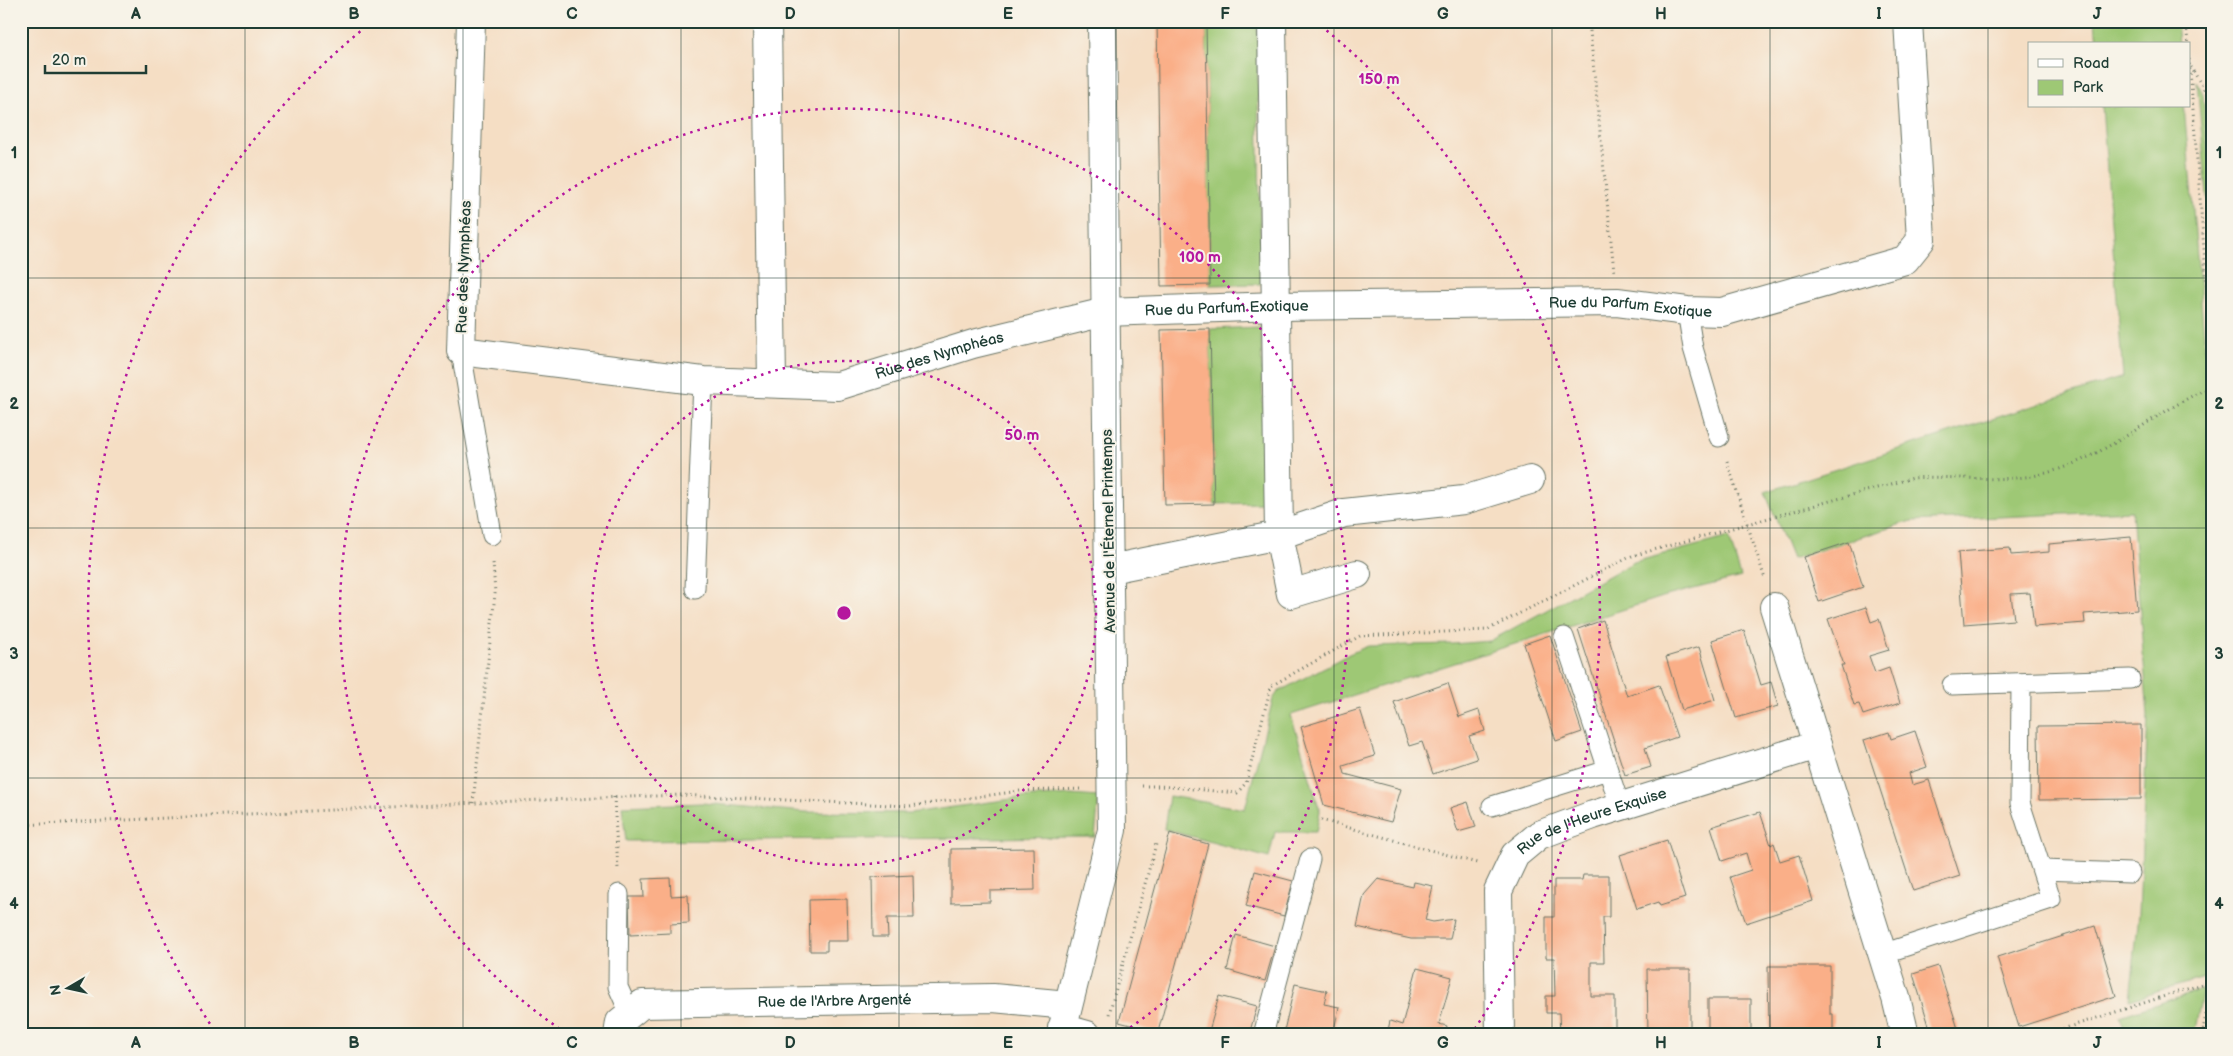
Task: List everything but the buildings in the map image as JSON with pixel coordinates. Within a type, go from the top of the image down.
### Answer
[{"type":"street","name":"Rue des Nymphéas","points":[[471,21],[461,351],[703,381],[838,386],[973,344],[1105,312]]},
{"type":"street","points":[[767,21],[772,383]]},
{"type":"street","name":"Avenue de l'Éternel Printemps","points":[[1070,1026],[1112,830],[1102,21]]},
{"type":"street","points":[[1272,21],[1279,535],[1291,594],[1357,574]]},
{"type":"street","name":"Rue du Parfum Exotique","points":[[1105,312],[1277,306],[1617,302],[1687,311],[1722,312],[1905,260],[1921,240],[1908,21]]},
{"type":"street","points":[[1110,569],[1279,535],[1344,514],[1464,500],[1530,480]]},
{"type":"street","points":[[1774,607],[1882,954],[1905,1035]]},
{"type":"street","name":"Rue de l'Heure Exquise","points":[[1500,1035],[1498,891],[1515,855],[1539,834],[1620,806],[1817,745]]},
{"type":"street","name":"Rue de l'Arbre Argenté","points":[[624,1024],[642,1004],[994,998],[1070,1026]]},
{"type":"lane","points":[[1687,311],[1693,348],[1719,437]]},
{"type":"lane","points":[[461,351],[492,535]]},
{"type":"lane","points":[[695,589],[703,381]]},
{"type":"lane","points":[[1564,637],[1620,806]]},
{"type":"lane","points":[[1952,685],[2130,679]]},
{"type":"lane","points":[[1882,954],[2051,899],[2020,802],[2021,683]]},
{"type":"lane","points":[[1492,806],[1608,770]]},
{"type":"lane","points":[[1263,1035],[1310,859]]},
{"type":"lane","points":[[2042,870],[2130,872]]},
{"type":"lane","points":[[619,894],[618,987],[624,1024]]},
{"type":"path","points":[[1589,21],[1617,302]]},
{"type":"path","points":[[2186,21],[2188,42]]},
{"type":"path","points":[[2190,64],[2209,98],[2212,141]]},
{"type":"path","points":[[2190,64],[2212,350]]},
{"type":"path","points":[[1719,437],[1774,607]]},
{"type":"path","points":[[473,803],[495,594],[492,535]]},
{"type":"path","points":[[614,798],[619,894]]},
{"type":"path","points":[[1321,820],[1442,852],[1507,873]]},
{"type":"path","points":[[1109,1016],[1156,844]]},
{"type":"path","points":[[2044,1035],[2212,982],[2202,1035]]},
{"type":"green space","points":[[1206,21],[1257,21],[1261,284],[1210,285]]},
{"type":"green space","points":[[2095,21],[2177,21],[2179,42],[2097,42]]},
{"type":"green space","points":[[2197,81],[2203,94],[2212,196],[2212,252]]},
{"type":"green space","points":[[2102,108],[2184,108],[2212,428],[2212,940],[2204,978],[2130,1000],[2139,913],[2148,716],[2132,511],[1911,521],[1792,559],[1765,492],[2123,377]]},
{"type":"green space","points":[[1261,327],[1265,503],[1214,504],[1210,329]]},
{"type":"green space","points":[[1729,537],[1741,577],[1666,596],[1291,715],[1320,811],[1316,832],[1275,832],[1269,858],[1164,829],[1169,796],[1245,809],[1273,699],[1278,692],[1349,654],[1368,646],[1490,641],[1634,562]]},
{"type":"green space","points":[[1071,795],[1099,797],[1095,837],[626,841],[622,806],[702,803],[805,812],[910,813],[1019,798]]},
{"type":"green space","points":[[2203,989],[2194,1035],[2126,1035],[2120,1016]]}]
